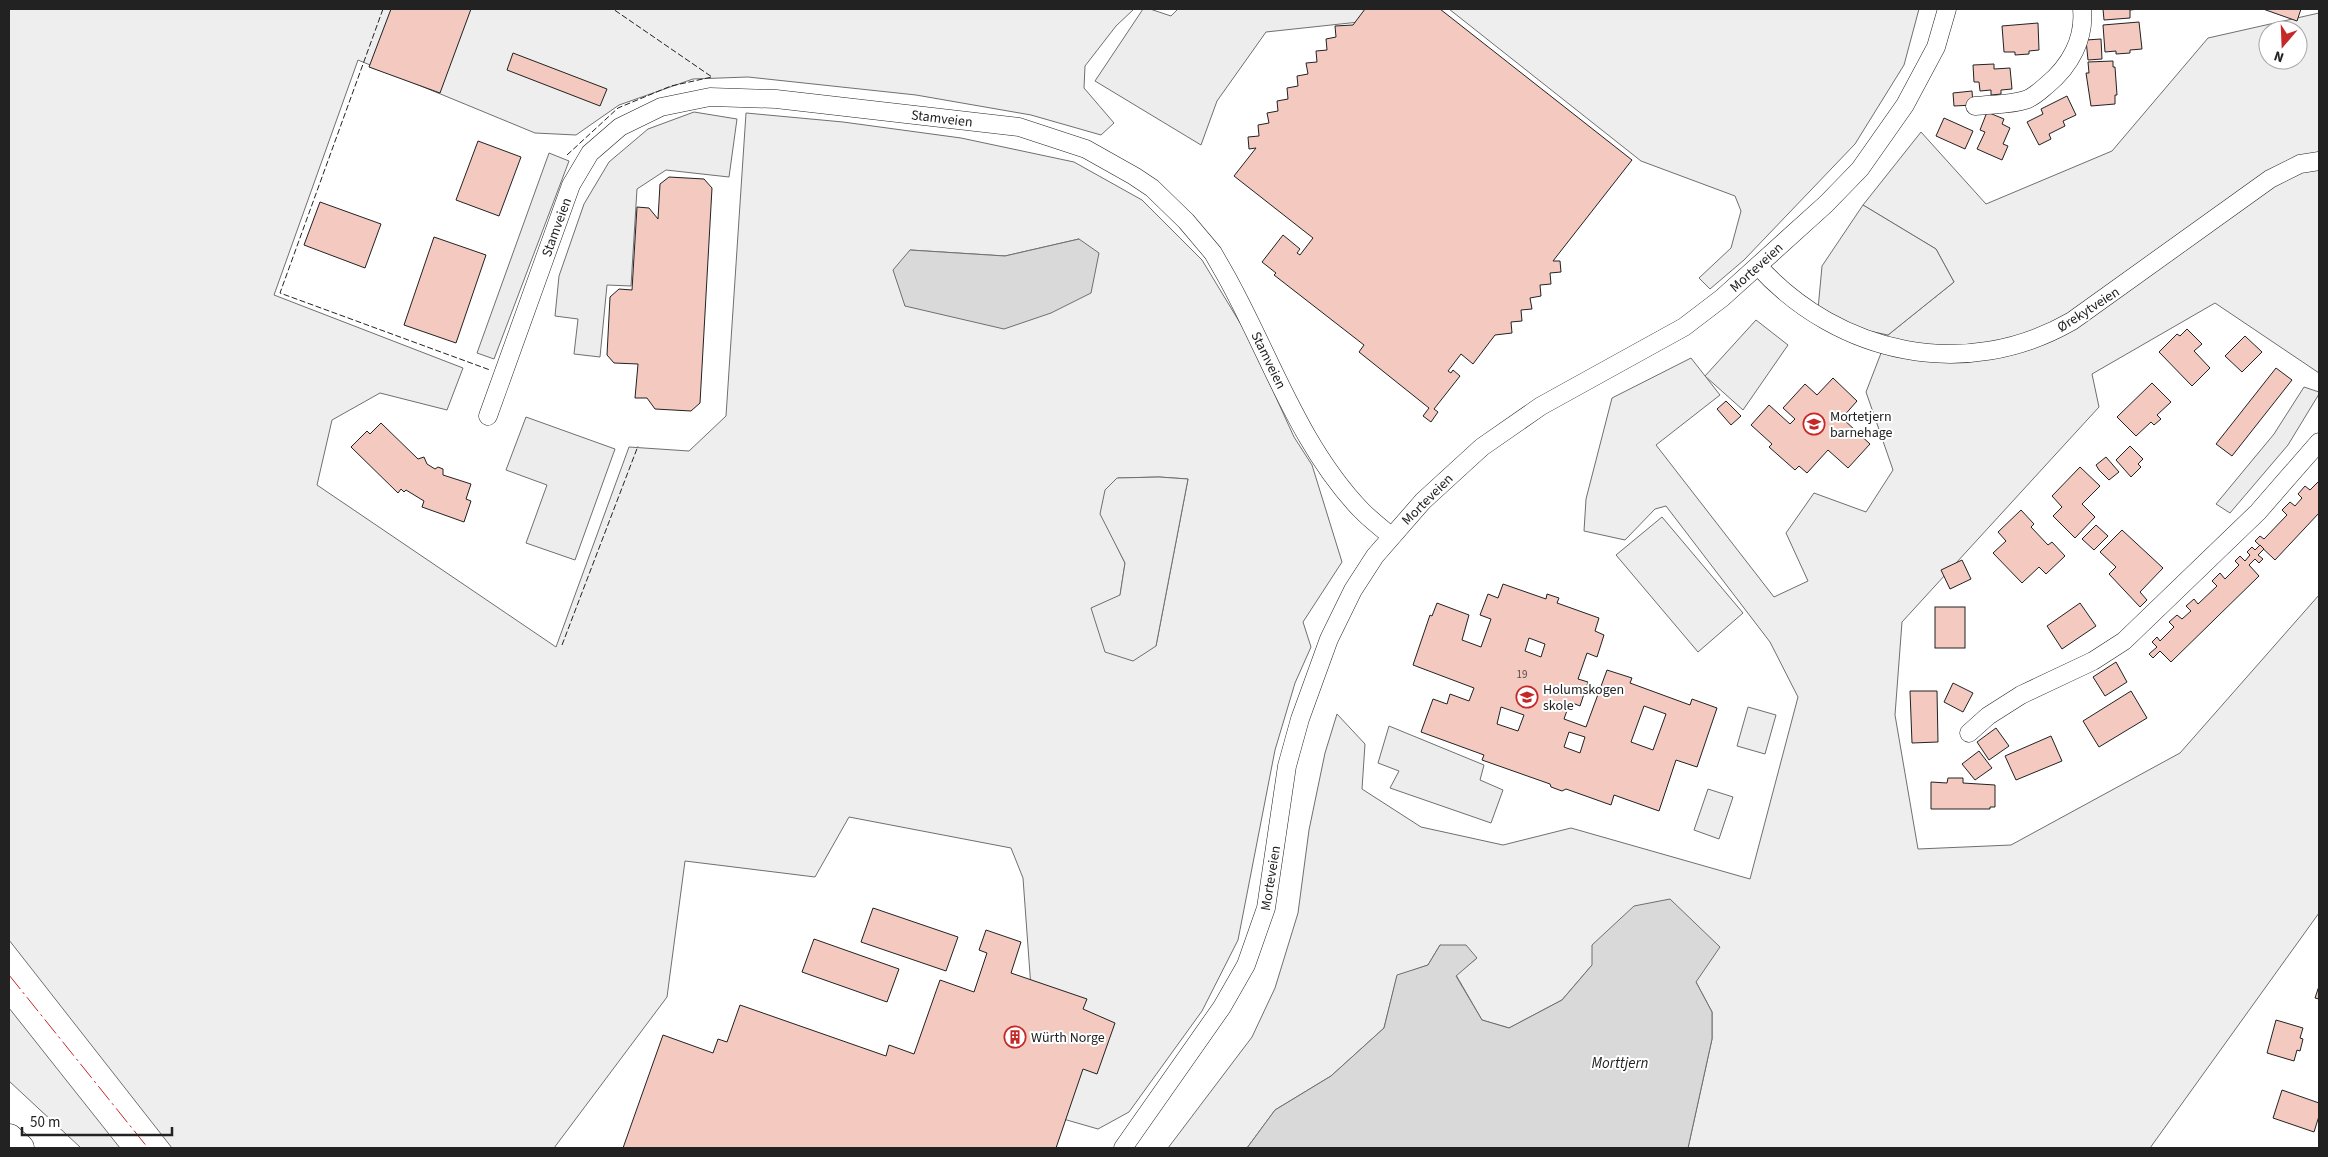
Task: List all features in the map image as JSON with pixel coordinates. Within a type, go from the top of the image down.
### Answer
[{"type":"main road","points":[[9,1138],[20,1148]]},
{"type":"street","name":"Morteveien","points":[[1123,1148],[1222,1007],[1246,965],[1266,908],[1286,774],[1300,719],[1329,639],[1363,573],[1391,536],[1444,480],[1500,433],[1541,406],[1684,327],[1722,298],[1826,204],[1860,169],[1905,106],[1930,61],[1941,34],[1946,9]]},
{"type":"street","points":[[1975,106],[2026,100],[2062,73],[2072,58],[2079,40],[2084,22],[2082,9]]},
{"type":"street","name":"Stamveien","points":[[488,416],[571,185],[590,153],[620,127],[661,107],[710,97],[776,99],[1019,127],[1086,150],[1114,163],[1152,188],[1186,221],[1213,254],[1230,281],[1305,431],[1332,474],[1363,513],[1391,536]]},
{"type":"street","name":"Ørekytveien","points":[[1758,266],[1782,292],[1810,312],[1846,332],[1878,344],[1913,351],[1944,353],[1974,353],[2002,349],[2042,337],[2072,321],[2270,179],[2300,164],[2319,161]]},
{"type":"street","points":[[1969,733],[1988,716],[2020,695],[2094,662],[2124,641],[2258,512],[2319,442]]},
{"type":"shaded area","points":[[9,9],[1134,9],[1116,26],[1085,66],[1084,88],[1114,123],[1101,135],[1031,115],[916,95],[748,77],[693,79],[619,105],[576,135],[535,133],[358,60],[274,295],[463,368],[447,410],[380,393],[332,420],[317,485],[556,647],[629,447],[689,451],[726,416],[746,113],[843,122],[961,138],[1074,162],[1142,200],[1202,260],[1248,336],[1294,437],[1312,465],[1342,562],[1303,622],[1311,647],[1295,683],[1275,750],[1238,940],[1202,1011],[1129,1112],[1098,1129],[1046,1114],[1039,1098],[1023,878],[1011,848],[849,817],[815,877],[685,861],[667,997],[554,1148],[172,1148],[9,940]],"holes":[[[1079,239],[905,306],[910,250],[1005,256]],[[1159,477],[1188,479],[1156,646],[1092,608],[1120,596],[1125,563],[1101,514],[1118,478]]]},
{"type":"shaded area","points":[[1143,9],[1150,9],[1171,16],[1178,9],[1370,9],[1359,22],[1266,32],[1217,101],[1201,145],[1095,81]]},
{"type":"shaded area","points":[[1449,9],[1919,9],[1904,65],[1855,144],[1744,260],[1710,289],[1699,278],[1731,248],[1741,211],[1735,196],[1641,161]]},
{"type":"shaded area","points":[[2319,13],[2319,373],[2215,303],[2092,374],[2099,407],[1902,622],[1895,715],[1918,849],[2011,845],[2180,753],[2319,595],[2319,913],[2150,1148],[1688,1148],[1712,1039],[1712,1012],[1696,982],[1592,965],[1562,1000],[1509,1028],[1482,1020],[1456,975],[1477,958],[1440,945],[1428,965],[1397,976],[1384,1028],[1331,1076],[1275,1110],[1247,1148],[1168,1148],[1252,1037],[1275,988],[1298,913],[1309,830],[1325,753],[1337,714],[1365,744],[1362,789],[1421,827],[1503,845],[1571,828],[1750,879],[1798,697],[1770,642],[1666,506],[1655,509],[1625,540],[1584,531],[1586,499],[1612,398],[1691,358],[1720,395],[1656,445],[1774,597],[1808,581],[1786,533],[1814,493],[1866,512],[1893,470],[1866,392],[1888,335],[1954,282],[1936,249],[1863,205],[1921,132],[1986,204],[2112,151],[2208,38],[2258,27],[2258,70],[2308,70],[2308,20],[2288,20]]},
{"type":"shaded area","points":[[694,112],[737,119],[729,177],[666,170],[637,189],[631,286],[607,285],[600,357],[574,354],[578,319],[555,316],[559,276],[584,204],[609,162],[648,129]]},
{"type":"shaded area","points":[[549,153],[569,161],[494,359],[477,353]]},
{"type":"shaded area","points":[[1863,205],[1936,249],[1954,282],[1888,335],[1817,320],[1822,266]]},
{"type":"shaded area","points":[[1756,320],[1788,345],[1743,410],[1705,376]]},
{"type":"shaded area","points":[[2304,387],[2319,392],[2319,394],[2288,445],[2230,513],[2216,504],[2274,434]]},
{"type":"shaded area","points":[[526,417],[615,449],[575,560],[526,543],[547,485],[506,470]]},
{"type":"shaded area","points":[[1159,477],[1188,479],[1156,646],[1133,661],[1105,652],[1091,608],[1120,595],[1125,563],[1100,514],[1105,490],[1117,478]]},
{"type":"shaded area","points":[[1662,517],[1743,613],[1698,652],[1616,555]]},
{"type":"shaded area","points":[[1748,707],[1776,715],[1765,754],[1737,746]]},
{"type":"shaded area","points":[[1389,726],[1484,765],[1480,780],[1503,790],[1491,823],[1390,788],[1399,771],[1378,763]]},
{"type":"shaded area","points":[[1708,789],[1733,797],[1719,839],[1694,830]]},
{"type":"shaded area","points":[[9,1008],[120,1148],[81,1148],[9,1081]]},
{"type":"water","points":[[1079,239],[1099,253],[1091,293],[1051,313],[1004,329],[905,306],[893,270],[910,250],[1005,256]]},
{"type":"water","name":"Morttjern","points":[[1670,899],[1720,947],[1696,982],[1712,1012],[1712,1039],[1688,1148],[1247,1148],[1275,1110],[1331,1076],[1384,1028],[1397,975],[1428,965],[1440,945],[1466,945],[1477,958],[1456,976],[1482,1020],[1509,1028],[1562,1000],[1592,965],[1592,945],[1634,906]]},
{"type":"building","points":[[391,9],[471,9],[440,93],[369,67]]},
{"type":"building","points":[[1365,9],[1440,9],[1632,160],[1553,261],[1560,261],[1561,272],[1550,273],[1551,284],[1540,285],[1541,296],[1530,298],[1532,309],[1521,310],[1522,321],[1511,322],[1512,333],[1495,335],[1473,364],[1461,354],[1448,371],[1451,373],[1453,370],[1460,376],[1434,409],[1438,412],[1431,422],[1423,416],[1429,408],[1359,352],[1364,345],[1274,275],[1276,273],[1262,262],[1283,235],[1300,249],[1297,253],[1300,255],[1313,238],[1234,176],[1256,148],[1249,149],[1248,137],[1259,136],[1258,125],[1269,123],[1267,113],[1278,111],[1277,101],[1288,99],[1287,88],[1298,86],[1297,76],[1308,74],[1306,63],[1317,62],[1316,51],[1327,50],[1326,39],[1336,37],[1335,26],[1353,25]]},
{"type":"building","points":[[2103,9],[2139,9],[2130,10],[2130,18],[2104,20]]},
{"type":"building","points":[[2263,9],[2301,9],[2297,20]]},
{"type":"building","points":[[2139,22],[2142,49],[2130,50],[2130,53],[2116,54],[2116,51],[2105,52],[2103,25]]},
{"type":"building","points":[[2038,23],[2039,50],[2029,51],[2029,54],[2015,55],[2015,52],[2004,52],[2002,26]]},
{"type":"building","points":[[2101,39],[2102,59],[2088,60],[2086,40]]},
{"type":"building","points":[[513,53],[607,89],[600,106],[507,70]]},
{"type":"building","points":[[2113,61],[2117,95],[2115,95],[2115,104],[2091,106],[2086,73],[2089,73],[2088,62]]},
{"type":"building","points":[[1994,64],[1994,69],[2010,68],[2012,89],[2001,90],[2001,94],[1991,95],[1991,90],[1980,91],[1979,82],[1974,82],[1973,65]]},
{"type":"building","points":[[1972,91],[1973,105],[1954,106],[1953,93]]},
{"type":"building","points":[[2067,96],[2076,115],[2063,121],[2065,126],[2049,134],[2051,139],[2039,145],[2027,122],[2043,114],[2041,109]]},
{"type":"building","points":[[1987,112],[2004,119],[2002,124],[2010,128],[2003,144],[2008,146],[2002,160],[1977,149],[1985,132],[1980,130]]},
{"type":"building","points":[[1944,118],[1973,131],[1965,149],[1936,136]]},
{"type":"building","points":[[478,141],[521,157],[499,216],[456,200]]},
{"type":"building","points":[[669,177],[704,179],[712,188],[700,403],[691,411],[655,409],[647,398],[635,398],[638,364],[614,363],[607,355],[610,297],[619,289],[632,290],[637,207],[649,208],[658,219],[660,184]]},
{"type":"building","points":[[320,202],[381,224],[365,268],[304,245]]},
{"type":"building","points":[[434,237],[486,255],[456,343],[404,325]]},
{"type":"building","points":[[2187,329],[2202,344],[2194,351],[2210,368],[2192,386],[2159,352],[2177,334],[2180,336]]},
{"type":"building","points":[[2245,336],[2262,352],[2242,372],[2225,356]]},
{"type":"building","points":[[2276,368],[2292,380],[2232,456],[2216,444]]},
{"type":"building","points":[[1833,378],[1857,401],[1842,418],[1870,444],[1848,468],[1828,450],[1807,473],[1799,466],[1795,470],[1769,447],[1772,444],[1751,425],[1769,405],[1790,424],[1795,419],[1783,408],[1805,384],[1817,395]]},
{"type":"building","points":[[2152,383],[2171,402],[2157,415],[2161,419],[2154,425],[2151,422],[2136,436],[2117,417]]},
{"type":"building","points":[[1726,401],[1741,416],[1731,425],[1717,409]]},
{"type":"building","points":[[381,423],[418,459],[424,457],[427,464],[435,469],[438,467],[443,469],[443,475],[471,484],[466,499],[471,501],[464,522],[422,507],[424,501],[406,490],[404,492],[401,489],[398,493],[351,447],[367,431],[370,434]]},
{"type":"building","points":[[2130,446],[2143,459],[2138,464],[2141,467],[2131,477],[2116,460]]},
{"type":"building","points":[[2106,457],[2119,472],[2109,480],[2096,465]]},
{"type":"building","points":[[2080,467],[2100,486],[2082,504],[2095,517],[2075,538],[2053,516],[2062,507],[2052,496]]},
{"type":"building","points":[[2319,481],[2319,513],[2275,560],[2255,541],[2260,536],[2264,539],[2287,515],[2282,510],[2290,502],[2295,506],[2302,498],[2298,494],[2305,486],[2310,490]]},
{"type":"building","points":[[2021,510],[2034,524],[2031,527],[2048,545],[2052,542],[2065,556],[2046,574],[2039,567],[2022,583],[1993,553],[2006,541],[1998,532]]},
{"type":"building","points":[[2096,525],[2108,536],[2094,550],[2082,539]]},
{"type":"building","points":[[2122,530],[2163,568],[2140,592],[2147,600],[2140,607],[2109,574],[2116,567],[2100,552]]},
{"type":"building","points":[[2260,545],[2264,549],[2258,555],[2263,559],[2259,563],[2255,559],[2249,565],[2259,576],[2171,662],[2160,651],[2153,658],[2149,654],[2157,647],[2152,642],[2157,637],[2160,641],[2174,627],[2169,622],[2177,615],[2182,619],[2191,611],[2186,606],[2194,599],[2198,604],[2217,586],[2212,581],[2220,573],[2225,579],[2239,565],[2235,561],[2240,556],[2245,561],[2250,555],[2247,552],[2252,547],[2255,550]]},
{"type":"building","points":[[1962,560],[1971,579],[1950,589],[1941,570]]},
{"type":"building","name":"Holumskogen skole","points":[[1503,584],[1546,599],[1547,594],[1559,598],[1557,603],[1599,618],[1595,631],[1604,635],[1597,657],[1587,653],[1578,679],[1588,682],[1580,706],[1570,702],[1564,719],[1586,727],[1607,670],[1632,678],[1630,683],[1690,705],[1692,699],[1717,708],[1697,767],[1676,760],[1659,811],[1614,795],[1611,805],[1566,789],[1562,791],[1551,787],[1550,784],[1482,760],[1484,755],[1421,732],[1433,699],[1447,704],[1450,694],[1469,701],[1474,688],[1413,665],[1430,615],[1432,616],[1437,603],[1469,615],[1462,640],[1481,647],[1491,619],[1480,615],[1488,594],[1498,598]],"holes":[[[1529,638],[1545,644],[1541,657],[1525,651]],[[1644,706],[1666,714],[1653,750],[1631,742]],[[1501,707],[1524,715],[1518,731],[1497,724]],[[1569,732],[1585,737],[1580,753],[1564,747]]]},
{"type":"building","points":[[2080,603],[2096,626],[2062,649],[2047,626]]},
{"type":"building","points":[[1935,607],[1965,607],[1965,648],[1935,648]]},
{"type":"building","points":[[2116,662],[2127,682],[2105,696],[2093,677]]},
{"type":"building","points":[[1953,683],[1973,693],[1963,712],[1944,702]]},
{"type":"building","points":[[1910,691],[1937,691],[1938,742],[1912,743]]},
{"type":"building","points":[[2131,691],[2147,718],[2099,747],[2083,721]]},
{"type":"building","points":[[1996,728],[2009,746],[1989,760],[1977,742]]},
{"type":"building","points":[[2051,736],[2062,761],[2016,780],[2005,756]]},
{"type":"building","points":[[1979,751],[1992,768],[1975,780],[1962,764]]},
{"type":"building","points":[[1948,778],[1963,778],[1963,783],[1995,785],[1995,807],[1990,807],[1990,809],[1931,809],[1931,782],[1947,783]]},
{"type":"building","points":[[873,908],[958,937],[946,971],[861,942]]},
{"type":"building","name":"Würth Norge","points":[[986,930],[1021,942],[1011,973],[1087,999],[1083,1009],[1115,1023],[1097,1074],[1083,1069],[1056,1148],[623,1148],[663,1035],[713,1053],[718,1039],[727,1042],[740,1005],[886,1056],[889,1045],[914,1054],[940,980],[974,992],[987,953],[979,950]]},
{"type":"building","points":[[814,939],[899,969],[887,1002],[802,972]]},
{"type":"building","points":[[2319,986],[2319,999],[2315,998]]},
{"type":"building","points":[[2276,1020],[2303,1028],[2300,1038],[2303,1039],[2300,1051],[2297,1050],[2294,1061],[2267,1053]]},
{"type":"building","points":[[2282,1090],[2319,1103],[2319,1116],[2314,1132],[2273,1118]]},
{"type":"fence","points":[[383,9],[280,293],[490,370]]},
{"type":"fence","points":[[567,155],[618,108],[671,86],[712,77],[613,9]]},
{"type":"fence","points":[[562,645],[638,446]]},
{"type":"power","points":[[9,975],[148,1148]]},
{"type":"place","name":"Mortetjern barnehage","points":[[1814,424]]},
{"type":"place","name":"Holumskogen skole","points":[[1527,697]]},
{"type":"place","name":"Würth Norge","points":[[1015,1037]]}]
